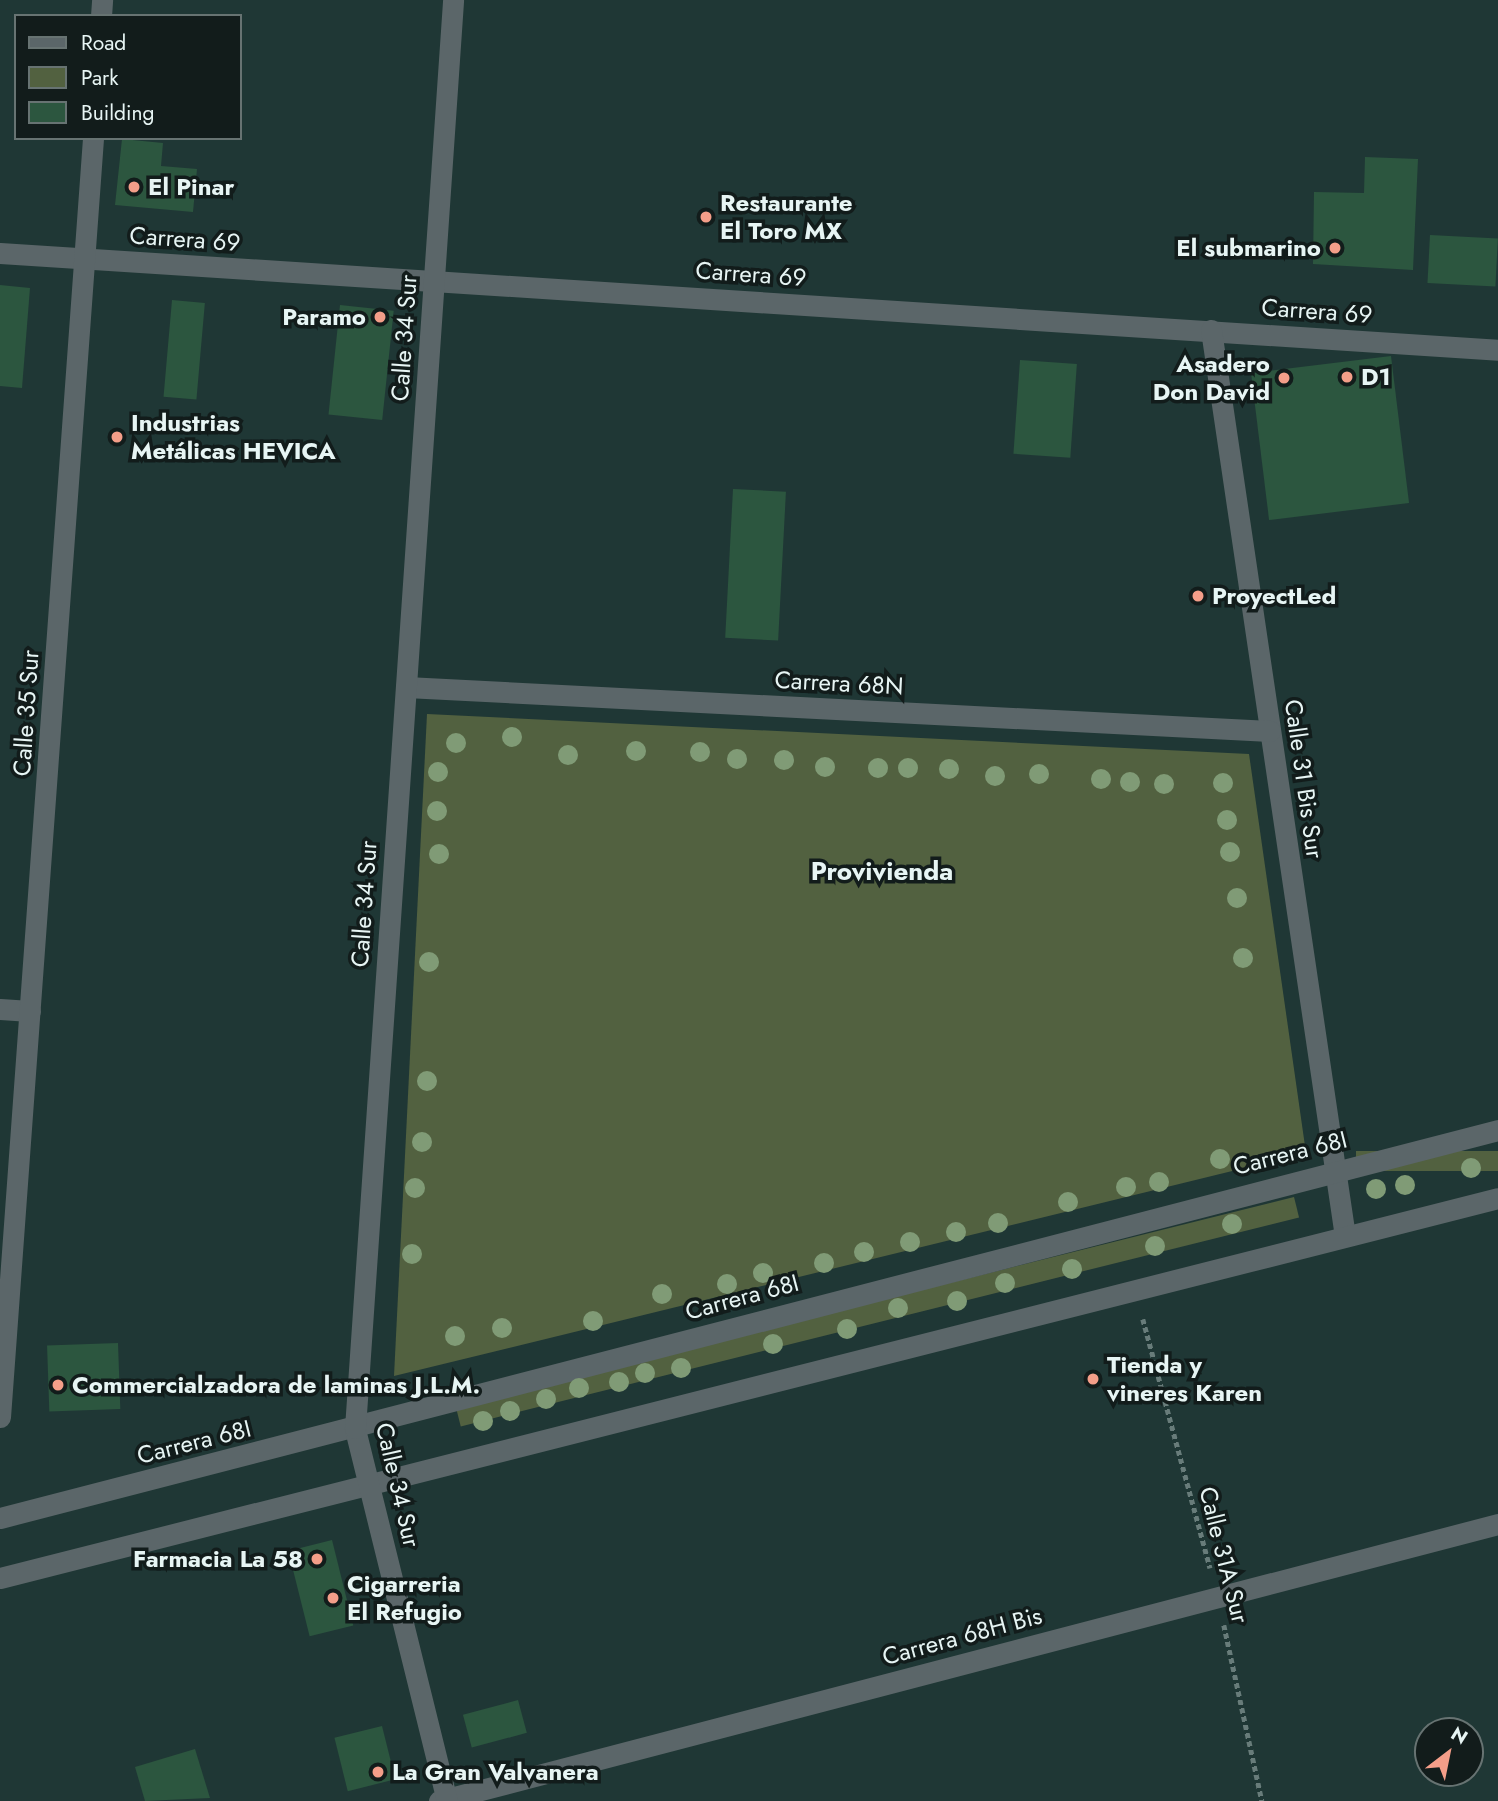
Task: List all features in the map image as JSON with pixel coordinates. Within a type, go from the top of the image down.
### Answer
[{"type":"street","name":"Calle 34 Sur","points":[[444,1800],[355,1428],[453,0]]},
{"type":"street","name":"Calle 35 Sur","points":[[0,1417],[93,140]]},
{"type":"street","name":"Carrera 69","points":[[0,253],[1498,350]]},
{"type":"street","name":"Calle 31 Bis Sur","points":[[1211,330],[1345,1236]]},
{"type":"street","name":"Carrera 68N","points":[[406,688],[1270,731]]},
{"type":"street","points":[[0,1009],[30,1011]]},
{"type":"street","name":"Carrera 68I","points":[[0,1518],[355,1428],[1335,1168],[1498,1130]]},
{"type":"street","points":[[0,1578],[368,1482],[1498,1198]]},
{"type":"street","name":"Carrera 68H Bis","points":[[444,1800],[1498,1524]]},
{"type":"path","name":"Calle 31A Sur","points":[[1143,1319],[1218,1596],[1262,1801]]},
{"type":"green space","points":[[427,714],[1249,754],[1306,1153],[394,1376]]},
{"type":"green space","points":[[1356,1151],[1498,1151],[1498,1171],[1356,1171]]},
{"type":"green space","points":[[1294,1197],[1299,1217],[461,1426],[456,1406]]},
{"type":"building","points":[[122,140],[163,143],[161,166],[197,169],[193,212],[115,205]]},
{"type":"building","points":[[1365,157],[1418,159],[1413,270],[1313,264],[1314,192],[1364,193]]},
{"type":"building","points":[[1430,235],[1498,239],[1495,286],[1427,283]]},
{"type":"building","points":[[0,285],[30,288],[22,388],[0,386]]},
{"type":"building","points":[[172,300],[205,303],[196,400],[164,397]]},
{"type":"building","points":[[340,305],[394,311],[382,420],[329,414]]},
{"type":"building","points":[[1391,356],[1409,503],[1269,520],[1251,373]]},
{"type":"building","points":[[1020,360],[1077,364],[1070,458],[1013,454]]},
{"type":"building","points":[[733,489],[786,492],[778,641],[725,638]]},
{"type":"building","points":[[118,1343],[120,1409],[49,1411],[47,1345]]},
{"type":"building","points":[[332,1540],[353,1625],[310,1636],[288,1551]]},
{"type":"building","points":[[518,1700],[527,1733],[472,1748],[463,1715]]},
{"type":"building","points":[[382,1726],[395,1779],[348,1791],[334,1738]]},
{"type":"building","points":[[195,1749],[210,1798],[145,1801],[135,1767]]},
{"type":"place","name":"El Pinar","points":[[134,187]]},
{"type":"place","name":"Restaurante El Toro MX","points":[[706,217]]},
{"type":"place","name":"El submarino","points":[[1335,248]]},
{"type":"place","name":"Paramo","points":[[380,317]]},
{"type":"place","name":"D1","points":[[1347,377]]},
{"type":"place","name":"Asadero Don David","points":[[1284,378]]},
{"type":"place","name":"Industrias Metálicas HEVICA","points":[[117,437]]},
{"type":"place","name":"ProyectLed","points":[[1198,596]]},
{"type":"place","name":"Tienda y vineres Karen","points":[[1093,1379]]},
{"type":"place","name":"Commercialzadora de laminas J.L.M.","points":[[58,1385]]},
{"type":"place","name":"Farmacia La 58","points":[[317,1559]]},
{"type":"place","name":"Cigarreria El Refugio","points":[[333,1598]]},
{"type":"place","name":"La Gran Valvanera","points":[[378,1772]]},
{"type":"district","name":"Provivienda","points":[[882,872]]}]
